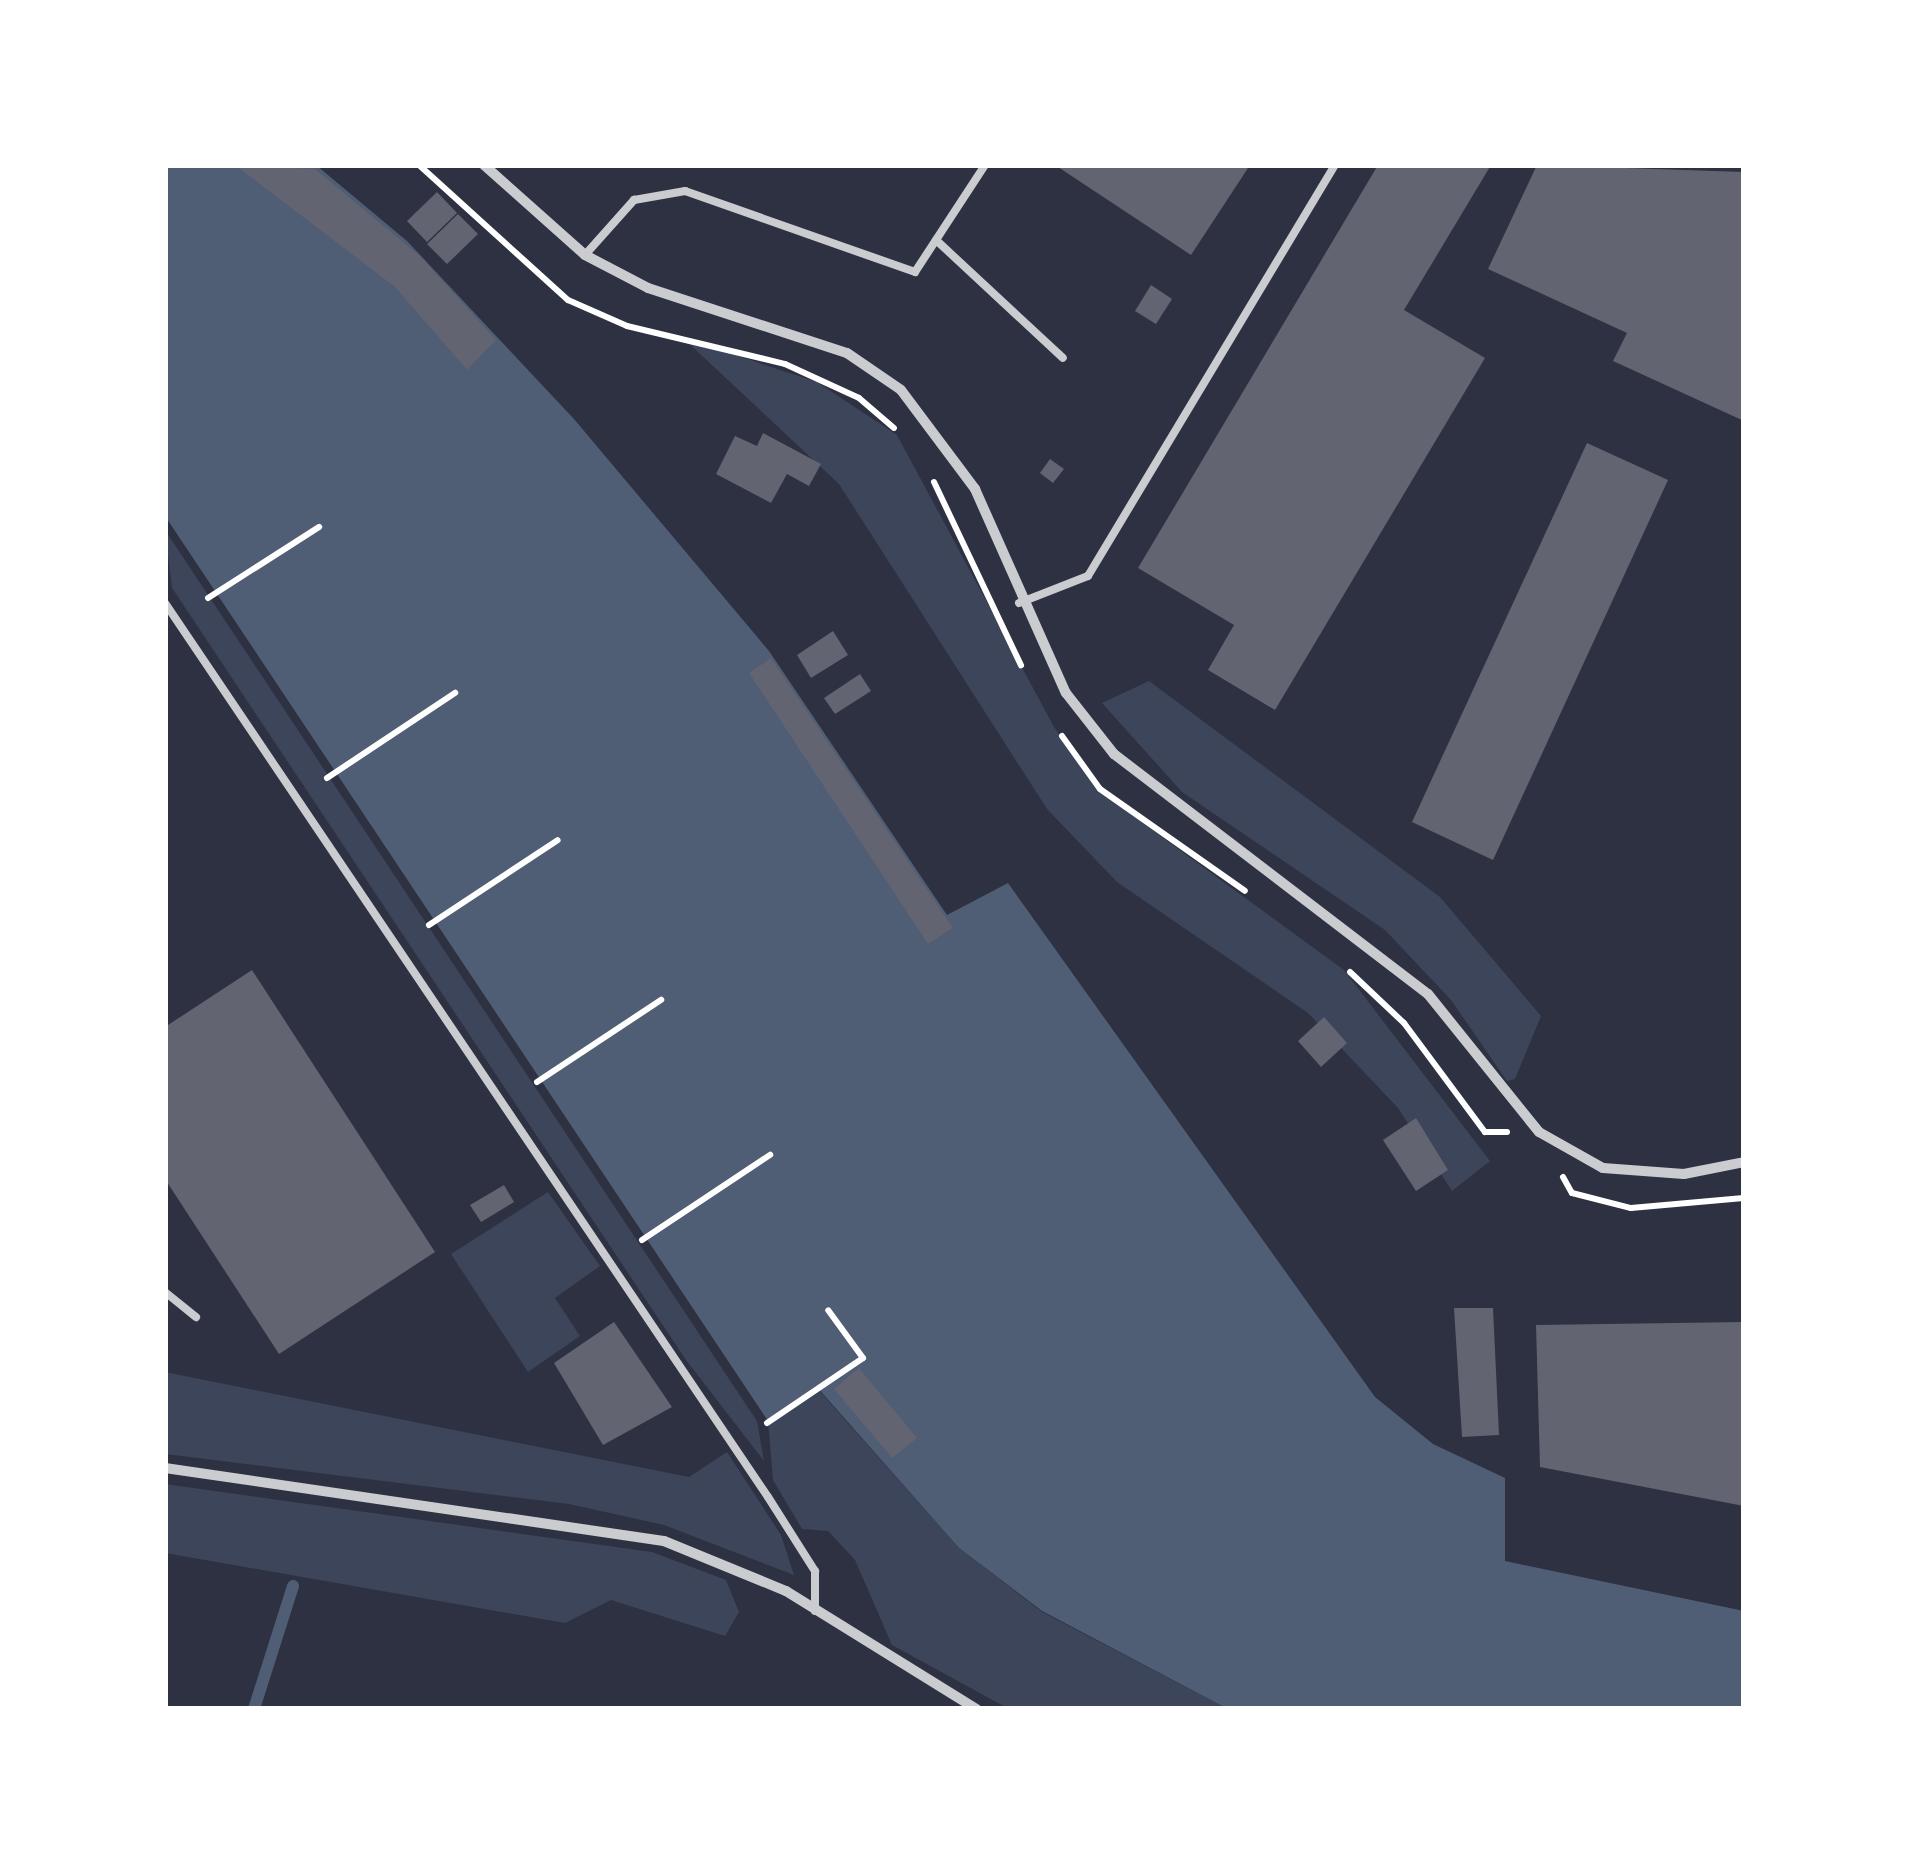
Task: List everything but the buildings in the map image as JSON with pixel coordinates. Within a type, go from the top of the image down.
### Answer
[{"type":"street","points":[[484,165],[584,255],[648,288],[847,353],[901,390],[974,489],[1019,603],[1066,692],[1114,754],[1428,994],[1539,1132],[1603,1168],[1684,1174],[1744,1162]]},
{"type":"street","points":[[165,1468],[664,1541],[723,1560],[816,1611],[976,1709]]},
{"type":"lane","points":[[584,255],[634,200],[685,191],[915,272],[985,165]]},
{"type":"lane","points":[[1019,603],[1088,576],[1335,165]]},
{"type":"lane","points":[[936,240],[1063,358]]},
{"type":"lane","points":[[165,603],[768,1497],[815,1571],[816,1611]]},
{"type":"lane","points":[[165,1292],[196,1316]]},
{"type":"path","points":[[419,165],[568,300],[628,326],[786,364],[859,398],[900,432]]},
{"type":"path","points":[[929,471],[1028,677]]},
{"type":"path","points":[[208,598],[319,526]]},
{"type":"path","points":[[327,778],[455,693]]},
{"type":"path","points":[[1054,725],[1100,789],[1262,903]]},
{"type":"path","points":[[430,926],[558,840]]},
{"type":"path","points":[[1345,967],[1404,1023],[1485,1132]]},
{"type":"path","points":[[537,1082],[661,1000]]},
{"type":"path","points":[[642,1240],[770,1154]]},
{"type":"path","points":[[1572,1194],[1631,1208],[1744,1198]]},
{"type":"path","points":[[767,1423],[863,1358],[828,1310]]},
{"type":"shaded area","points":[[165,165],[316,165],[407,241],[574,419],[769,651],[947,915],[1008,883],[1375,1397],[1433,1444],[1505,1478],[1505,1561],[1744,1611],[1744,1709],[1228,1709],[1042,1611],[959,1548],[816,1386],[768,1421],[165,516]]},
{"type":"shaded area","points":[[683,338],[817,382],[897,435],[1054,727],[1099,791],[1344,970],[1490,1161],[1452,1191],[1398,1108],[1308,1013],[1117,882],[1047,809],[839,484]]},
{"type":"shaded area","points":[[165,530],[757,1421],[764,1461],[686,1360],[172,588]]},
{"type":"shaded area","points":[[1149,681],[1440,897],[1541,1016],[1515,1079],[1507,1081],[1451,1000],[1385,930],[1182,792],[1102,703]]},
{"type":"shaded area","points":[[548,1192],[600,1266],[555,1298],[580,1336],[528,1372],[451,1254]]},
{"type":"shaded area","points":[[165,1372],[689,1477],[727,1452],[781,1535],[794,1575],[664,1525],[569,1504],[165,1454]]},
{"type":"shaded area","points":[[815,1386],[959,1548],[1042,1612],[1228,1709],[1009,1709],[892,1645],[855,1560],[828,1531],[802,1529],[773,1480],[768,1421]]},
{"type":"shaded area","points":[[165,1484],[652,1552],[726,1580],[739,1612],[725,1636],[611,1600],[565,1623],[165,1553]]},
{"type":"waterway","points":[[254,1709],[293,1586]]}]
